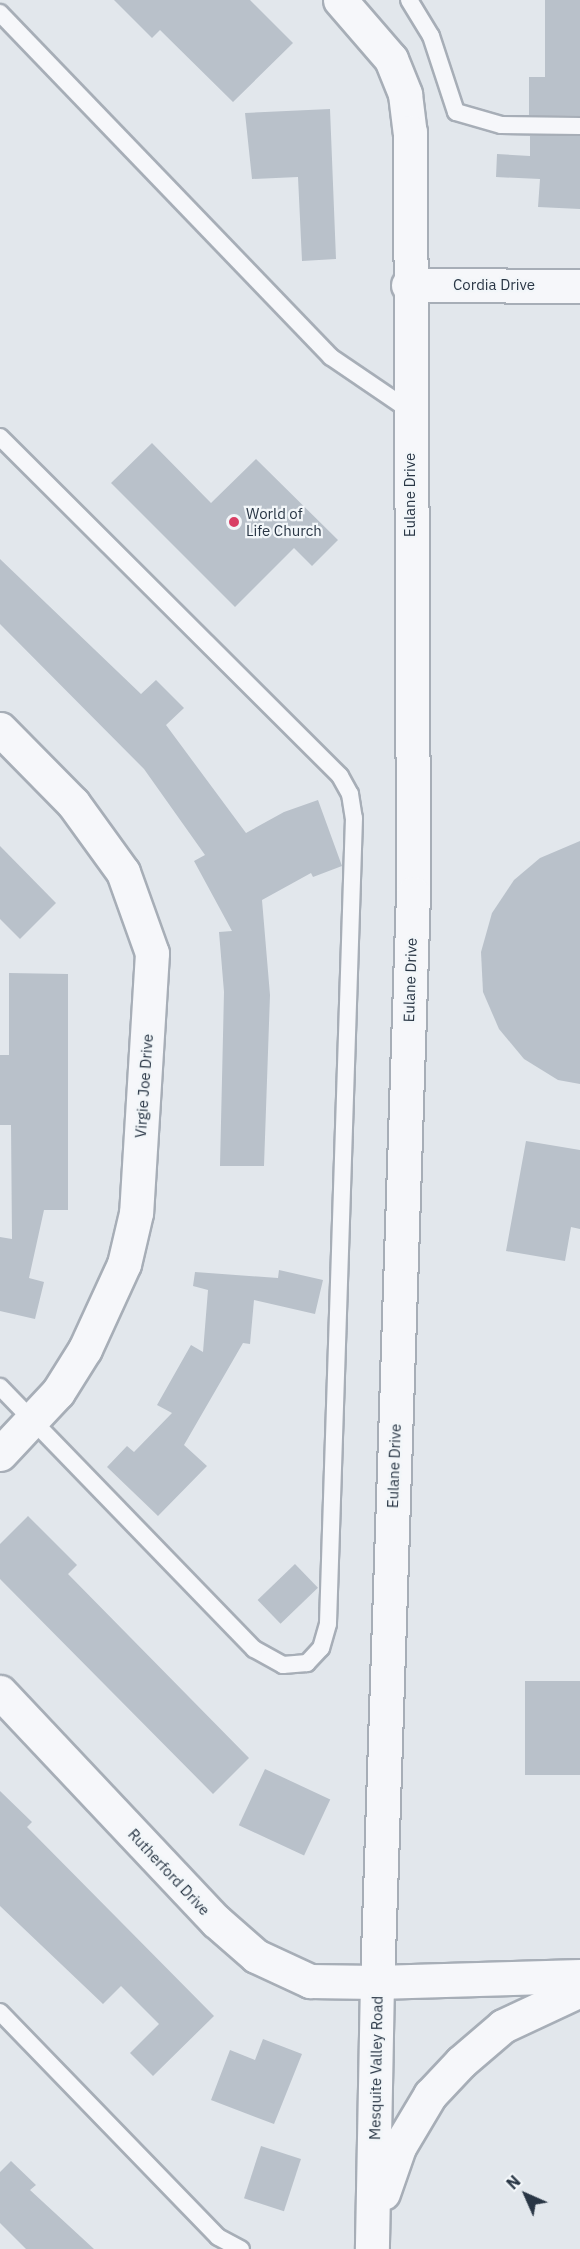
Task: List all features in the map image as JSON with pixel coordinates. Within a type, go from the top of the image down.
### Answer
[{"type":"street","name":"Eulane Drive","points":[[340,0],[391,59],[405,94],[410,132],[408,285],[413,893],[377,1982]]},
{"type":"street","name":"Cordia Drive","points":[[408,285],[580,286]]},
{"type":"street","name":"Virgie Joe Drive","points":[[0,729],[72,803],[123,872],[152,952],[136,1213],[124,1264],[85,1349],[58,1392],[0,1454]]},
{"type":"street","name":"Rutherford Drive","points":[[0,1692],[216,1922],[256,1956],[310,1981],[377,1982]]},
{"type":"street","name":"Mesquite Valley Road","points":[[373,2236],[377,1982],[580,1976]]},
{"type":"street","points":[[373,2236],[399,2147],[430,2095],[503,2026],[580,1990]]},
{"type":"lane","points":[[409,0],[431,36],[456,112],[501,125],[580,126]]},
{"type":"lane","points":[[0,13],[331,357],[409,410]]},
{"type":"lane","points":[[0,437],[340,776],[350,794],[354,818],[328,1624],[321,1648],[307,1663],[283,1665],[254,1649],[0,1387]]},
{"type":"lane","points":[[0,2012],[218,2237],[241,2249]]},
{"type":"building","points":[[114,0],[250,0],[293,43],[233,102],[160,30],[152,38]]},
{"type":"building","points":[[545,0],[580,0],[580,116],[529,115],[529,77],[545,77]]},
{"type":"building","points":[[330,109],[336,259],[302,261],[298,177],[252,179],[245,113]]},
{"type":"building","points":[[530,136],[580,136],[580,209],[538,207],[540,179],[496,177],[497,154],[530,156]]},
{"type":"building","name":"World of Life Church","points":[[152,443],[211,503],[256,459],[338,540],[312,566],[294,548],[235,607],[111,483]]},
{"type":"building","points":[[0,559],[141,694],[156,680],[184,708],[166,725],[246,833],[284,812],[318,800],[342,866],[313,877],[311,873],[262,900],[270,995],[264,1166],[220,1166],[224,992],[219,932],[232,931],[194,861],[205,855],[144,769],[0,624]]},
{"type":"building","points":[[580,841],[580,1084],[558,1080],[524,1059],[499,1029],[483,992],[481,952],[492,913],[514,880],[540,858]]},
{"type":"building","points":[[0,846],[56,903],[20,939],[0,919]]},
{"type":"building","points":[[9,973],[68,974],[68,1210],[44,1210],[29,1278],[44,1282],[35,1319],[0,1311],[0,1237],[12,1239],[11,1125],[0,1125],[0,1055],[9,1055]]},
{"type":"building","points":[[526,1141],[580,1150],[580,1229],[571,1227],[565,1261],[506,1251]]},
{"type":"building","points":[[279,1270],[323,1280],[315,1314],[254,1300],[250,1344],[243,1343],[184,1445],[207,1466],[158,1516],[107,1467],[127,1446],[134,1452],[172,1413],[157,1405],[191,1345],[203,1352],[208,1290],[193,1286],[195,1272],[278,1278]]},
{"type":"building","points":[[28,1516],[77,1565],[68,1574],[249,1758],[213,1794],[0,1579],[0,1544]]},
{"type":"building","points":[[295,1564],[318,1588],[281,1624],[258,1600]]},
{"type":"building","points":[[525,1681],[580,1681],[580,1775],[525,1775]]},
{"type":"building","points":[[265,1769],[330,1799],[304,1856],[239,1825]]},
{"type":"building","points":[[0,1791],[32,1822],[27,1827],[214,2016],[153,2076],[130,2053],[159,2024],[121,1986],[103,2004],[0,1906]]},
{"type":"building","points":[[263,2039],[302,2054],[274,2124],[211,2100],[230,2050],[255,2060]]},
{"type":"building","points":[[261,2146],[301,2159],[284,2211],[244,2198]]},
{"type":"building","points":[[11,2161],[36,2185],[30,2190],[94,2249],[26,2249],[0,2223],[0,2172]]},
{"type":"place","name":"World of Life Church","points":[[234,522]]}]
